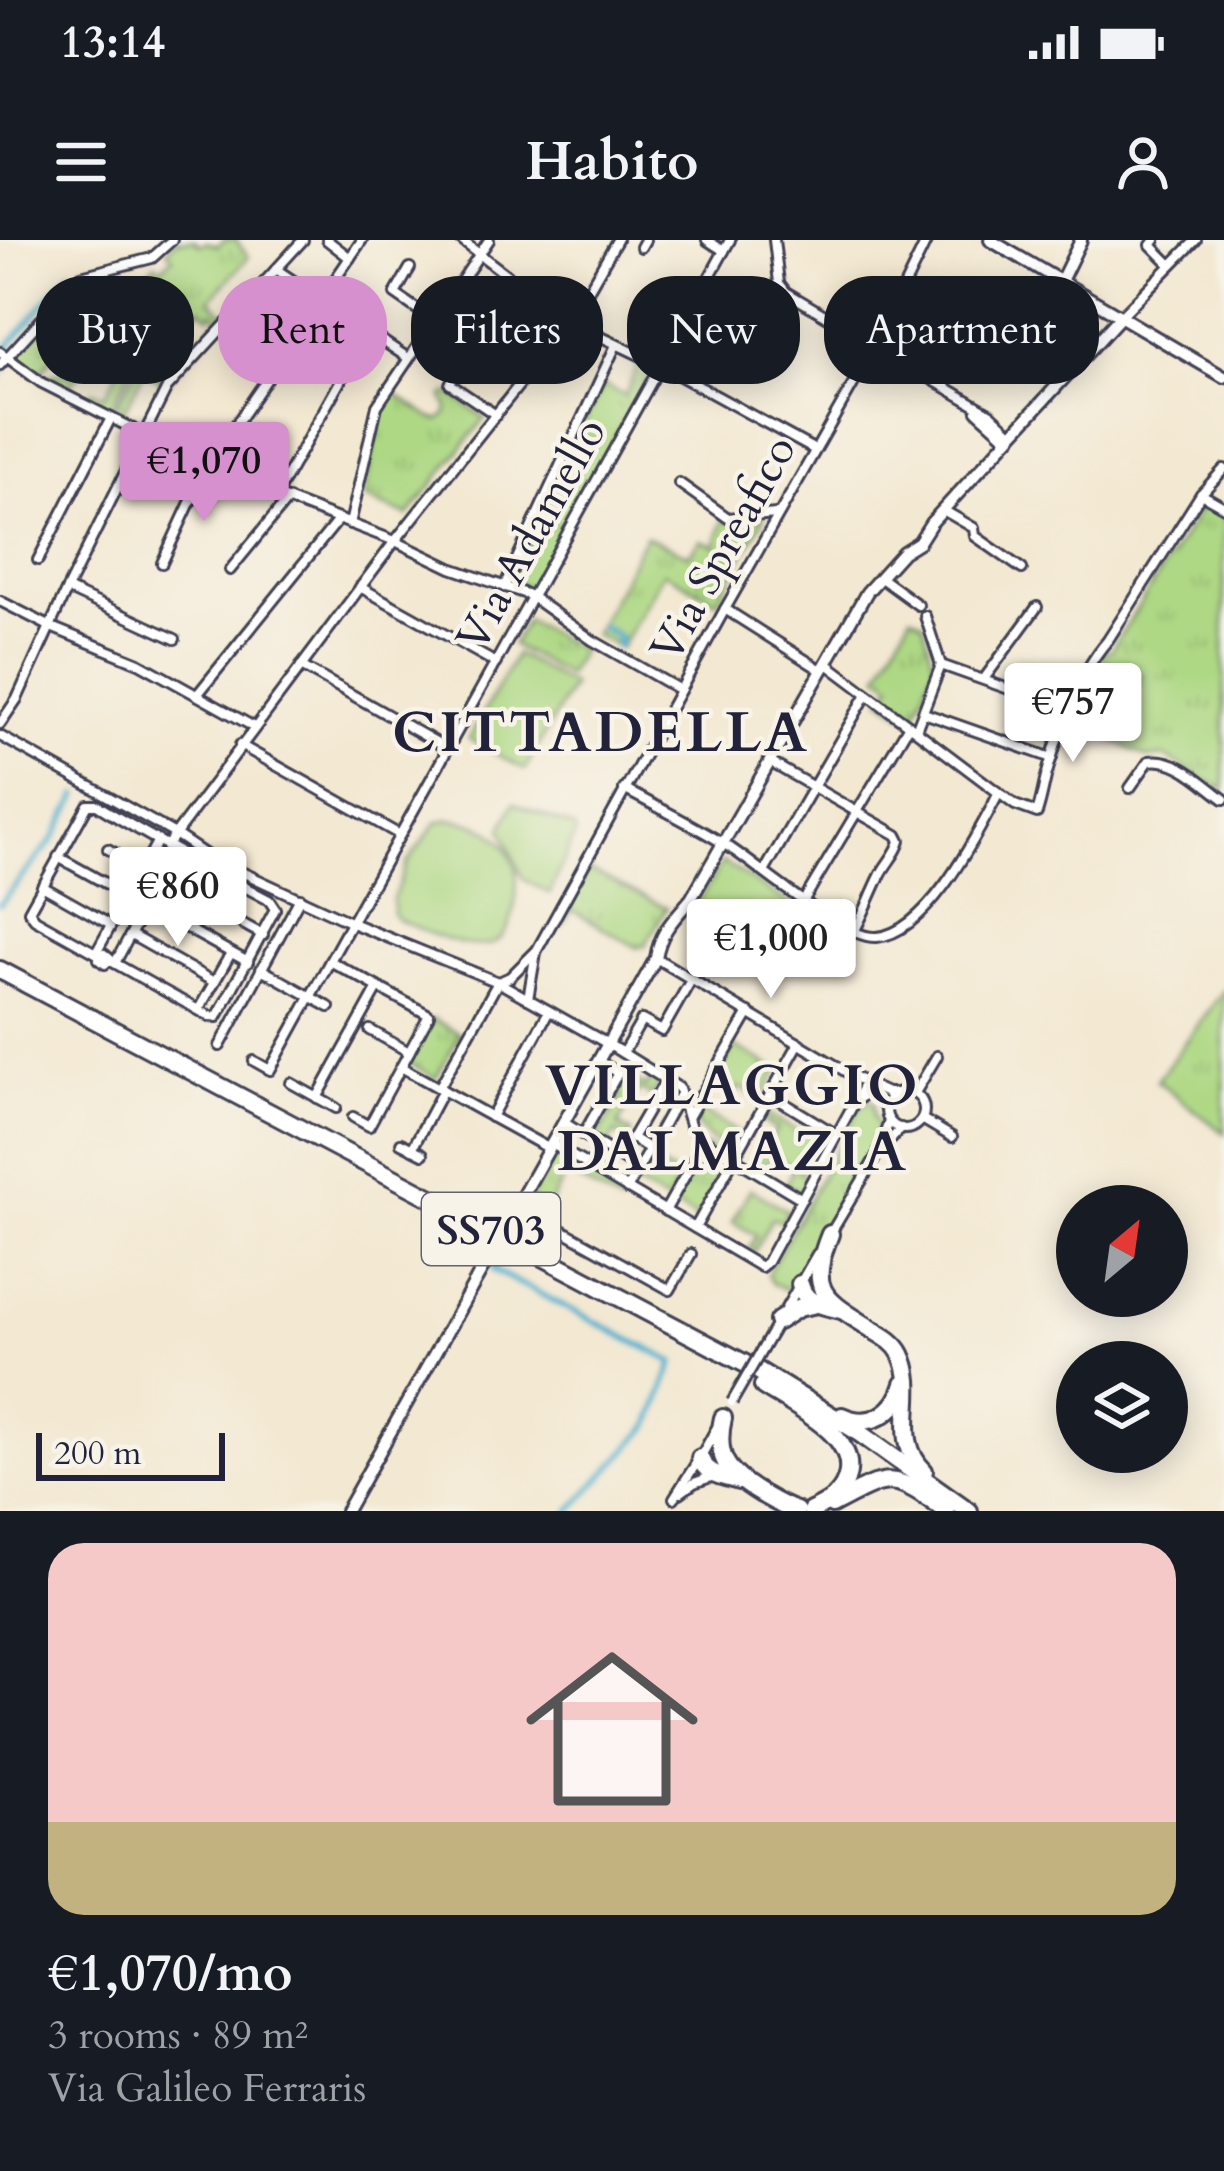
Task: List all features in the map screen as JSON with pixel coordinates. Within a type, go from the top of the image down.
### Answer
[{"type":"highway","name":"SS703","points":[[0,970],[855,1430],[973,1511]]},
{"type":"highway","name":"SS703","points":[[0,980],[755,1375],[950,1511]]},
{"type":"highway","points":[[830,1234],[818,1264],[826,1294],[896,1346],[906,1371]]},
{"type":"highway","points":[[800,1284],[802,1294],[817,1304],[842,1310]]},
{"type":"highway","points":[[778,1321],[817,1304]]},
{"type":"highway","name":"SS703","points":[[755,1375],[790,1385],[847,1419],[862,1421],[892,1408],[906,1371]]},
{"type":"highway","name":"SS703","points":[[906,1371],[911,1456],[973,1511]]},
{"type":"highway","name":"SS703","points":[[755,1375],[844,1446],[848,1462],[844,1485],[827,1504],[813,1511]]},
{"type":"highway","points":[[727,1410],[720,1450],[728,1469],[745,1484],[796,1511]]},
{"type":"highway","points":[[699,1460],[712,1474],[745,1484]]},
{"type":"highway","name":"SS703","points":[[813,1511],[887,1480],[908,1484],[950,1511]]},
{"type":"street","points":[[172,240],[152,258],[81,276],[3,358],[133,429],[146,445],[533,596],[592,640],[680,690]]},
{"type":"street","points":[[270,276],[303,240]]},
{"type":"street","points":[[327,240],[350,258]]},
{"type":"street","points":[[338,276],[362,240]]},
{"type":"street","points":[[461,240],[510,276]]},
{"type":"street","points":[[466,276],[489,240]]},
{"type":"street","points":[[597,276],[617,240]]},
{"type":"street","points":[[706,240],[724,251]]},
{"type":"street","name":"Via Adamello","points":[[711,276],[730,240]]},
{"type":"street","points":[[774,240],[779,283],[824,314]]},
{"type":"street","name":"Via Spreafico","points":[[909,276],[926,240]]},
{"type":"street","points":[[990,240],[1052,276]]},
{"type":"street","points":[[1063,276],[1081,240]]},
{"type":"street","points":[[1155,240],[1151,245],[1171,265]]},
{"type":"street","points":[[346,1511],[656,958],[666,926],[691,899],[867,592],[903,552],[919,542],[931,523],[1120,316],[1196,240]]},
{"type":"street","points":[[410,268],[395,294],[411,305]]},
{"type":"street","points":[[276,269],[286,276]]},
{"type":"street","points":[[1099,304],[1224,377]]},
{"type":"street","points":[[0,724],[17,699],[167,388],[218,333]]},
{"type":"street","points":[[603,338],[627,350]]},
{"type":"street","points":[[387,344],[408,358]]},
{"type":"street","points":[[504,586],[616,345]]},
{"type":"street","points":[[350,524],[376,406],[411,354]]},
{"type":"street","points":[[162,563],[206,468],[264,384]]},
{"type":"street","points":[[276,495],[339,384]]},
{"type":"street","points":[[450,384],[496,415]]},
{"type":"street","points":[[105,958],[111,925],[142,868],[166,847],[395,541],[521,384]]},
{"type":"street","name":"Via Adamello","points":[[254,1061],[269,1070],[652,384]]},
{"type":"street","points":[[694,384],[815,451]]},
{"type":"street","name":"Via Spreafico","points":[[498,982],[510,977],[536,950],[853,384]]},
{"type":"street","points":[[939,384],[1010,436]]},
{"type":"street","points":[[38,560],[111,418]]},
{"type":"street","points":[[725,609],[867,694],[1022,810],[1039,812],[1052,758],[1093,657],[1201,494],[1224,469]]},
{"type":"street","points":[[679,483],[728,518],[779,514]]},
{"type":"street","points":[[1201,494],[1224,507]]},
{"type":"street","points":[[230,570],[288,500]]},
{"type":"street","points":[[943,510],[974,528],[975,536],[1022,569]]},
{"type":"street","points":[[197,695],[339,519]]},
{"type":"street","points":[[880,578],[918,605]]},
{"type":"street","points":[[360,587],[496,663]]},
{"type":"street","points":[[67,590],[175,639]]},
{"type":"street","points":[[0,602],[139,663],[254,727]]},
{"type":"street","points":[[984,680],[1037,607]]},
{"type":"street","points":[[804,901],[923,713],[941,664],[925,616]]},
{"type":"street","points":[[941,664],[1070,708]]},
{"type":"street","points":[[301,666],[448,749]]},
{"type":"street","points":[[764,872],[867,694]]},
{"type":"street","points":[[923,713],[1052,758]]},
{"type":"street","points":[[0,736],[209,857],[352,923],[498,982],[667,1078],[681,1093],[691,1128],[704,1142],[802,1199]]},
{"type":"street","points":[[240,745],[400,835]]},
{"type":"street","points":[[1130,788],[1149,761],[1162,759],[1186,770],[1224,800]]},
{"type":"street","points":[[768,761],[897,835],[900,845],[854,932]]},
{"type":"street","points":[[625,789],[722,843],[854,932],[875,938],[925,908],[955,872],[999,793]]},
{"type":"street","points":[[92,804],[166,847],[273,904],[274,914],[217,1017],[31,916],[31,906],[85,808],[92,804]]},
{"type":"street","points":[[105,958],[130,935],[146,907],[161,879],[166,847]]},
{"type":"street","points":[[109,849],[142,868]]},
{"type":"street","points":[[58,857],[248,962]]},
{"type":"street","points":[[161,879],[262,934]]},
{"type":"street","points":[[42,886],[111,925]]},
{"type":"street","points":[[220,1046],[300,898]]},
{"type":"street","points":[[130,935],[214,982]]},
{"type":"street","name":"Via Spreafico","points":[[528,999],[536,950]]},
{"type":"street","points":[[199,1010],[231,953]]},
{"type":"street","points":[[656,958],[865,1083],[886,1093],[905,1090],[916,1094],[924,1108],[922,1119],[901,1129],[876,1157],[674,1498],[711,1478]]},
{"type":"street","points":[[330,961],[429,1015],[369,1126],[353,1117]]},
{"type":"street","points":[[261,969],[329,1007]]},
{"type":"street","points":[[623,1053],[642,1020],[662,1031],[691,980]]},
{"type":"street","points":[[412,1148],[498,982]]},
{"type":"street","points":[[317,1098],[378,988]]},
{"type":"street","points":[[491,1117],[549,1011]]},
{"type":"street","points":[[688,1118],[748,1013]]},
{"type":"street","points":[[370,1030],[409,1052]]},
{"type":"street","points":[[695,1228],[799,1043]]},
{"type":"street","points":[[916,1094],[937,1056]]},
{"type":"street","points":[[583,1135],[617,1073],[598,1061]]},
{"type":"street","points":[[401,1067],[761,1267],[865,1083]]},
{"type":"street","points":[[650,1149],[632,1138],[667,1078]]},
{"type":"street","points":[[291,1083],[336,1108]]},
{"type":"street","points":[[627,1189],[681,1093]]},
{"type":"street","points":[[885,1108],[895,1093]]},
{"type":"street","points":[[852,1109],[867,1094],[877,1097],[885,1108],[889,1121],[876,1157]]},
{"type":"street","points":[[771,1095],[837,1135]]},
{"type":"street","points":[[922,1119],[952,1137]]},
{"type":"street","points":[[889,1121],[901,1129]]},
{"type":"street","points":[[563,1123],[639,1169]]},
{"type":"street","points":[[665,1211],[704,1142]]},
{"type":"street","points":[[401,1143],[423,1154]]},
{"type":"street","points":[[518,1205],[670,1290],[691,1254]]},
{"type":"green space","points":[[176,240],[218,246],[224,240],[235,240],[249,257],[232,276],[218,276],[218,291],[210,300],[218,308],[218,317],[200,308],[194,314],[194,276],[144,276],[155,264],[162,268],[173,257],[167,251]]},
{"type":"green space","points":[[218,317],[218,326],[199,348]]},
{"type":"green space","points":[[36,330],[36,373],[13,356]]},
{"type":"green space","points":[[111,384],[123,384],[111,407],[86,399],[92,391],[105,395]]},
{"type":"green space","points":[[128,384],[138,384],[122,415],[142,422],[153,408],[143,428],[116,415]]},
{"type":"green space","points":[[630,384],[645,384],[531,589],[512,581],[602,385],[625,396]]},
{"type":"green space","points":[[393,392],[431,418],[439,420],[447,414],[443,397],[449,393],[485,418],[408,516],[364,498],[381,411]]},
{"type":"green space","points":[[1204,503],[1224,515],[1224,790],[1164,756],[1148,758],[1098,733],[1097,702],[1131,705],[1142,675],[1100,659],[1102,653],[1111,650]]},
{"type":"green space","points":[[765,517],[717,601],[664,572],[620,648],[622,637],[609,628],[606,632],[617,638],[615,645],[594,634],[645,536],[689,555],[701,540],[715,546],[723,520],[735,523]]},
{"type":"green space","points":[[911,615],[923,622],[934,665],[913,721],[882,698],[893,684],[879,674]]},
{"type":"green space","points":[[526,620],[581,650],[567,675],[512,645]]},
{"type":"green space","points":[[516,654],[572,685],[525,770],[469,739]]},
{"type":"green space","points":[[514,803],[576,832],[550,894],[523,879],[502,829]]},
{"type":"green space","points":[[448,819],[488,830],[514,863],[517,884],[510,923],[488,945],[442,938],[393,914],[393,899],[407,863],[436,823]]},
{"type":"green space","points":[[723,862],[803,913],[775,957],[695,906]]},
{"type":"green space","points":[[589,870],[667,908],[644,947],[638,948],[572,910],[559,924]]},
{"type":"green space","points":[[1224,990],[1224,1133],[1157,1081]]},
{"type":"green space","points":[[433,1019],[460,1034],[436,1078],[409,1063]]},
{"type":"green space","points":[[734,1046],[778,1070],[761,1100],[739,1087],[733,1097],[712,1085]]},
{"type":"green space","points":[[620,1072],[646,1087],[653,1076],[661,1081],[652,1096],[639,1089],[618,1125],[631,1133],[626,1140],[615,1133],[607,1147],[585,1134],[588,1130],[599,1135],[621,1096],[611,1089]]},
{"type":"green space","points":[[868,1101],[873,1102],[879,1129],[869,1150],[788,1290],[773,1284],[767,1275],[845,1133]]},
{"type":"green space","points":[[698,1109],[742,1135],[733,1153],[700,1129],[693,1117]]},
{"type":"green space","points":[[765,1113],[804,1135],[810,1124],[822,1131],[799,1172],[808,1178],[800,1192],[786,1184],[793,1168],[772,1156],[763,1169],[756,1165],[776,1130],[761,1120]]},
{"type":"green space","points":[[706,1146],[731,1160],[698,1219],[673,1205]]},
{"type":"green space","points":[[556,1152],[627,1194],[621,1205],[567,1173],[547,1209],[529,1199]]},
{"type":"green space","points":[[648,1159],[680,1177],[666,1202],[634,1184]]},
{"type":"green space","points":[[750,1189],[788,1211],[781,1222],[772,1218],[754,1252],[749,1249],[756,1235],[732,1222]]},
{"type":"waterway","points":[[6,349],[70,272]]},
{"type":"waterway","points":[[0,375],[7,365]]},
{"type":"waterway","points":[[601,626],[620,638],[617,646]]},
{"type":"waterway","points":[[0,904],[53,840],[78,795]]},
{"type":"waterway","points":[[510,1239],[493,1270],[674,1362],[650,1425],[570,1511]]},
{"type":"district","name":"CITTADELLA","points":[[601,731]]},
{"type":"district","name":"VILLAGGIO DALMAZIA","points":[[733,1117]]}]
